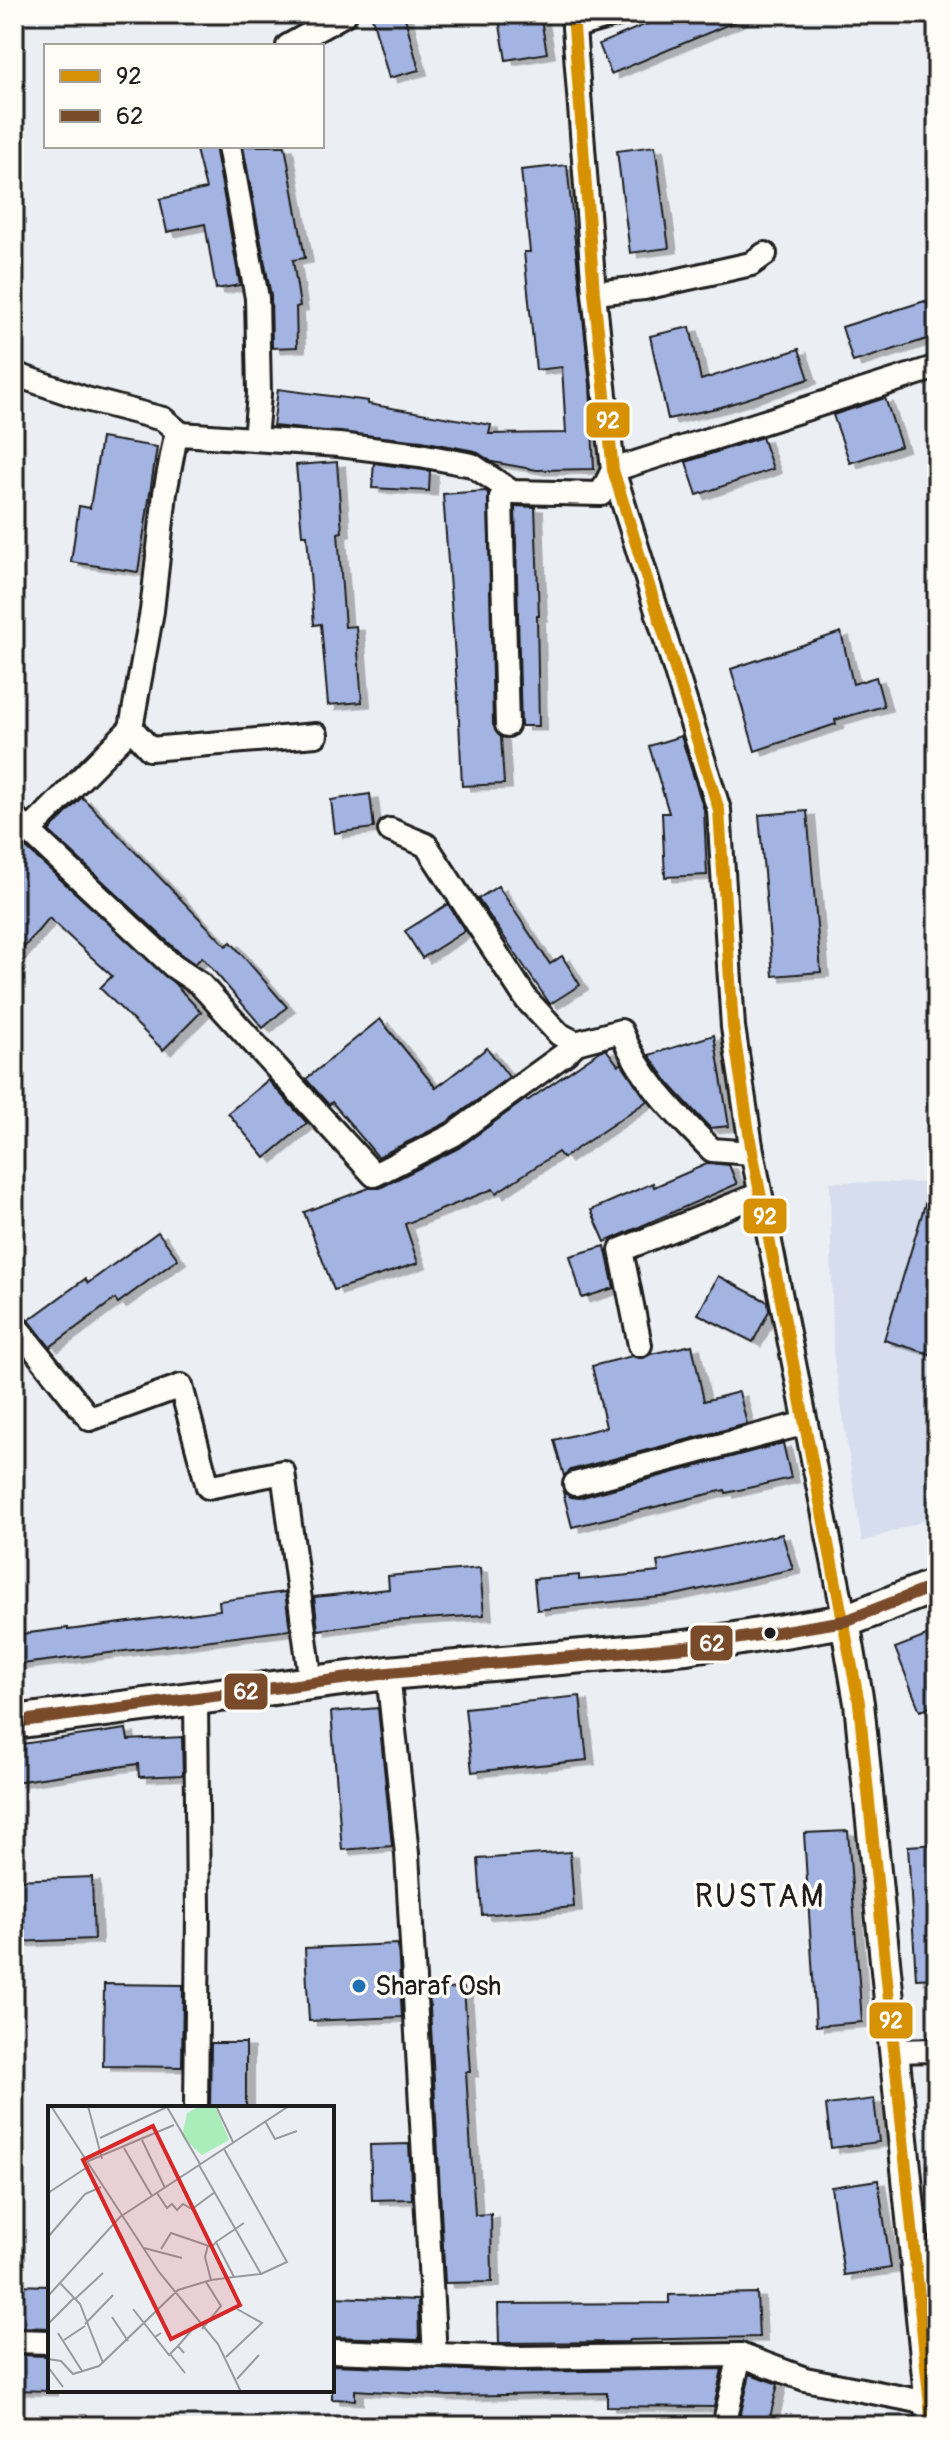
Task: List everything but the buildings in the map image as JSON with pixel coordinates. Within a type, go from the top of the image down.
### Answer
[{"type":"main road","points":[[14,1722],[388,1673],[686,1647],[845,1621],[937,1585]]},
{"type":"street","points":[[292,44],[345,14]]},
{"type":"street","points":[[334,2351],[518,2358],[740,2355],[805,2379],[930,2414],[930,2344],[894,2051],[859,1703],[752,1153],[733,1027],[719,810],[613,470],[594,293],[574,20],[618,14]]},
{"type":"street","points":[[229,148],[257,298],[259,394],[255,439]]},
{"type":"street","points":[[594,293],[644,288],[751,264],[765,254]]},
{"type":"street","points":[[507,725],[501,498],[512,492],[601,494],[613,470],[937,367]]},
{"type":"street","points":[[14,374],[86,399],[163,419],[181,434],[366,448],[472,465],[512,492]]},
{"type":"street","points":[[181,434],[175,440],[165,493],[152,611],[131,728],[21,824],[173,966],[200,984],[374,1175],[453,1135],[576,1043],[621,1031],[631,1056],[667,1105],[712,1150],[752,1153]]},
{"type":"street","points":[[131,728],[150,749],[316,735]]},
{"type":"street","points":[[390,830],[426,845],[527,1000],[559,1034],[576,1043]]},
{"type":"street","points":[[640,1345],[621,1250],[760,1194]]},
{"type":"street","points":[[14,1324],[90,1419],[181,1386],[208,1487],[283,1472],[311,1683]]},
{"type":"street","points":[[575,1484],[806,1423]]},
{"type":"street","points":[[388,1673],[407,1854],[435,2356]]},
{"type":"street","points":[[196,1698],[196,2106]]},
{"type":"street","points":[[894,2051],[937,2050]]},
{"type":"street","points":[[14,2341],[48,2342]]},
{"type":"street","points":[[724,2426],[740,2355]]},
{"type":"shaded area","points":[[830,1182],[937,1183],[937,1516],[862,1542],[833,1351]]},
{"type":"transit line","name":"92","points":[[573,14],[594,293],[613,470],[719,810],[733,1027],[751,1146],[859,1703],[932,2426]]},
{"type":"transit line","name":"62","points":[[14,1722],[388,1673],[686,1647],[845,1621],[937,1585]]},
{"type":"place","name":"Sharaf Osh","points":[[359,1986]]},
{"type":"district","name":"RUSTAM","points":[[760,1897]]}]
